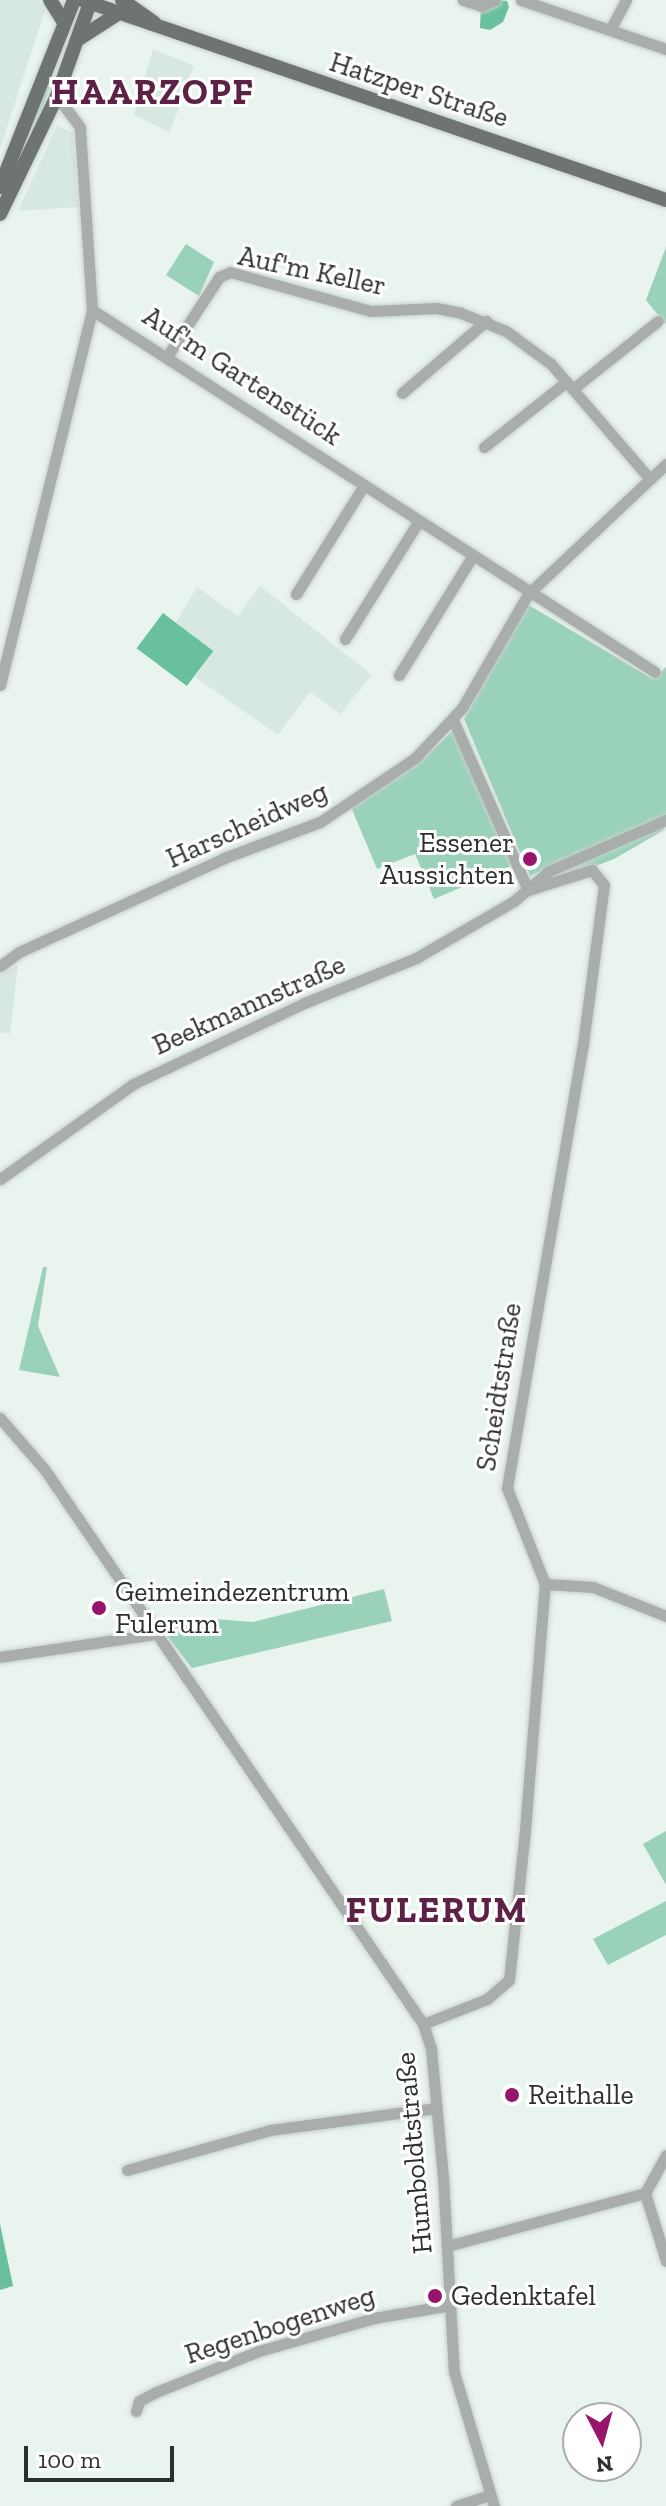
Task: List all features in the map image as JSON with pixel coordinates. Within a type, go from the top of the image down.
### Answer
[{"type":"main road","points":[[50,0],[64,22]]},
{"type":"main road","points":[[0,187],[15,142],[74,0]]},
{"type":"main road","points":[[0,214],[57,96],[88,1]]},
{"type":"main road","name":"Hatzper Straße","points":[[88,1],[116,15],[158,25],[666,200]]},
{"type":"main road","name":"Hatzper Straße","points":[[128,2],[158,25]]},
{"type":"main road","points":[[77,41],[116,15]]},
{"type":"main road","points":[[15,142],[31,150]]},
{"type":"street","points":[[463,0],[481,6],[495,0]]},
{"type":"street","points":[[521,0],[666,49]]},
{"type":"street","points":[[610,30],[626,0]]},
{"type":"street","points":[[0,685],[92,310],[80,127],[57,96]]},
{"type":"street","points":[[48,116],[75,118]]},
{"type":"street","name":"Auf'm Keller","points":[[168,355],[219,277],[230,272],[371,311],[436,308],[486,321],[537,352],[570,385],[649,478]]},
{"type":"street","name":"Auf'm Gartenstück","points":[[92,310],[168,355],[528,594],[655,672]]},
{"type":"street","points":[[402,393],[486,321]]},
{"type":"street","points":[[484,447],[658,321]]},
{"type":"street","name":"Harscheidweg","points":[[0,966],[19,952],[332,816],[415,758],[453,720],[528,594],[666,464]]},
{"type":"street","points":[[296,594],[364,485]]},
{"type":"street","points":[[345,639],[418,522]]},
{"type":"street","points":[[399,675],[472,557]]},
{"type":"street","points":[[453,720],[528,890]]},
{"type":"street","name":"Beekmannstraße","points":[[0,1179],[133,1084],[304,1003],[416,958],[528,890],[549,871],[666,820]]},
{"type":"street","name":"Scheidtstraße","points":[[423,2024],[487,1999],[509,1980],[545,1584],[507,1488],[587,1016],[604,885],[592,870],[528,890]]},
{"type":"street","name":"Humboldtstraße","points":[[0,1418],[45,1470],[423,2024],[437,2108],[454,2372],[492,2500]]},
{"type":"street","points":[[545,1584],[593,1587],[666,1616]]},
{"type":"street","points":[[0,1657],[156,1634]]},
{"type":"street","points":[[127,2170],[270,2130],[437,2108]]},
{"type":"street","points":[[447,2246],[645,2193],[666,2155]]},
{"type":"street","points":[[645,2193],[666,2261]]},
{"type":"street","name":"Regenbogenweg","points":[[136,2411],[139,2401],[156,2392],[259,2351],[374,2318],[451,2305]]},
{"type":"street","points":[[456,2506],[492,2500]]},
{"type":"shaded area","points":[[0,0],[38,0],[45,10],[0,149]]},
{"type":"shaded area","points":[[153,49],[194,66],[170,132],[134,115]]},
{"type":"shaded area","points":[[57,125],[73,133],[78,207],[18,211]]},
{"type":"shaded area","points":[[260,586],[372,675],[340,714],[310,692],[278,735],[195,677],[213,651],[176,622],[197,587],[238,616]]},
{"type":"shaded area","points":[[18,965],[10,1034],[0,1032],[0,974]]},
{"type":"green space","points":[[497,0],[507,1],[509,7],[503,22],[490,30],[480,28],[481,6]]},
{"type":"green space","points":[[72,15],[32,142],[25,144],[24,141]]},
{"type":"green space","points":[[186,244],[214,262],[199,296],[166,275]]},
{"type":"green space","points":[[666,247],[666,323],[665,324],[646,300]]},
{"type":"green space","points":[[527,604],[653,679],[666,667],[666,818],[530,876],[464,719]]},
{"type":"green space","points":[[163,613],[213,651],[187,686],[137,648]]},
{"type":"green space","points":[[451,732],[458,736],[511,866],[434,899],[415,854],[377,869],[351,807],[425,757]]},
{"type":"green space","points":[[661,822],[664,830],[614,859],[550,883],[547,875]]},
{"type":"green space","points":[[43,1267],[47,1267],[38,1326],[60,1377],[19,1370]]},
{"type":"green space","points":[[384,1589],[392,1621],[192,1668],[160,1627],[214,1619],[253,1622]]},
{"type":"green space","points":[[666,1831],[666,1885],[643,1844]]},
{"type":"green space","points":[[666,1901],[666,1935],[608,1965],[593,1939]]},
{"type":"green space","points":[[0,2224],[13,2286],[0,2290]]},
{"type":"place","name":"Essener Aussichten","points":[[530,859]]},
{"type":"place","name":"Geimeindezentrum Fulerum","points":[[99,1608]]},
{"type":"place","name":"Reithalle","points":[[512,2095]]},
{"type":"place","name":"Gedenktafel","points":[[435,2296]]},
{"type":"district","name":"HAARZOPF","points":[[153,92]]},
{"type":"district","name":"FULERUM","points":[[437,1910]]}]
